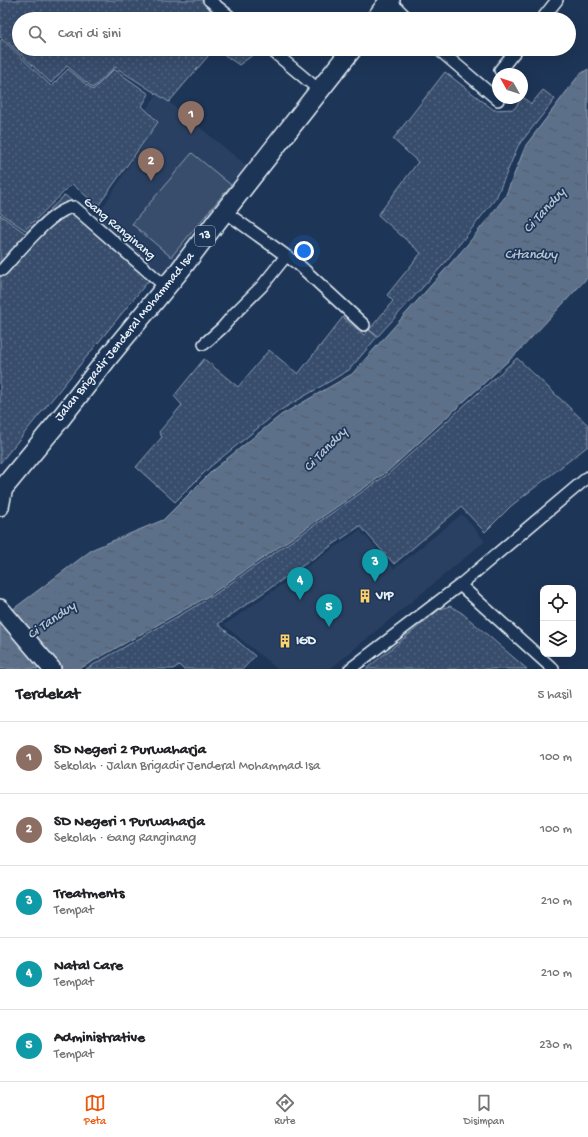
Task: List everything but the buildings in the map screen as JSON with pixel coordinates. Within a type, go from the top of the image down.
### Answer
[{"type":"highway","points":[[381,12],[390,0]]},
{"type":"highway","name":"Jalan Brigadir Jenderal Mohammad Isa","points":[[2,489],[166,287],[346,56]]},
{"type":"main road","points":[[0,507],[2,489]]},
{"type":"main road","points":[[0,608],[52,669]]},
{"type":"street","points":[[209,0],[224,12]]},
{"type":"street","points":[[390,0],[401,12]]},
{"type":"street","points":[[548,12],[557,0]]},
{"type":"street","points":[[278,56],[319,90]]},
{"type":"street","points":[[446,56],[492,95]]},
{"type":"street","points":[[502,68],[511,56]]},
{"type":"street","name":"Gang Ranginang","points":[[2,270],[55,215],[68,207],[74,207],[166,287]]},
{"type":"street","points":[[224,211],[286,256],[328,291],[364,325]]},
{"type":"street","points":[[204,344],[222,328],[262,286],[286,256]]},
{"type":"street","points":[[350,669],[460,585],[588,477]]},
{"type":"street","points":[[460,585],[553,669]]},
{"type":"shaded area","points":[[0,0],[204,0],[218,12],[12,12],[12,46],[2,37],[0,38]]},
{"type":"shaded area","points":[[2,39],[12,49],[12,56],[20,56],[51,86],[68,69],[93,90],[114,69],[149,94],[142,106],[158,122],[98,206],[72,184],[25,230],[0,213],[0,41]]},
{"type":"shaded area","points":[[22,56],[208,56],[169,102],[115,67],[93,88],[67,66],[51,83]]},
{"type":"shaded area","points":[[226,56],[251,56],[239,65]]},
{"type":"shaded area","points":[[445,72],[494,110],[514,109],[518,104],[528,104],[528,101],[531,104],[543,90],[555,99],[518,146],[496,198],[443,265],[378,336],[369,330],[393,301],[387,295],[421,253],[378,215],[418,162],[393,139]]},
{"type":"shaded area","points":[[158,93],[247,166],[162,281],[95,219],[158,122],[145,111]]},
{"type":"shaded area","points":[[192,153],[231,185],[171,257],[132,224]]},
{"type":"shaded area","points":[[65,195],[154,274],[0,463],[0,215],[25,233]]},
{"type":"shaded area","points":[[343,317],[364,335],[369,330],[377,337],[349,370],[279,411],[210,467],[175,502],[136,467],[162,437],[159,432],[182,405],[174,396],[204,359],[238,387],[269,350],[298,374]]},
{"type":"shaded area","points":[[517,358],[588,425],[588,446],[511,506],[485,532],[461,507],[394,564],[360,526],[218,624],[255,656],[243,669],[183,669],[179,665],[173,669],[86,669],[208,599],[388,474]]},
{"type":"shaded area","points":[[462,514],[485,541],[330,669],[277,669],[224,625],[360,530],[394,569]]},
{"type":"shaded area","points":[[450,606],[462,613],[527,669],[366,669],[440,609]]},
{"type":"water","name":"Citanduy","points":[[588,69],[588,277],[519,351],[387,472],[207,597],[79,669],[0,669],[0,619],[93,549],[163,520],[213,470],[281,415],[352,374],[467,245],[505,197],[526,145],[579,75]]},
{"type":"place","name":"SD Negeri 2 Purwaharja","points":[[191,134]]},
{"type":"place","name":"SD Negeri 1 Purwaharja","points":[[151,181]]},
{"type":"place","name":"Treatments","points":[[375,582]]},
{"type":"place","name":"VIP","points":[[365,596]]},
{"type":"place","name":"Natal Care","points":[[300,600]]},
{"type":"place","name":"Administrative","points":[[329,627]]},
{"type":"place","name":"IGD","points":[[285,641]]},
{"type":"water label","name":"Ci Tanduy","points":[[545,211]]},
{"type":"water label","name":"Ci Tanduy","points":[[326,450]]},
{"type":"water label","name":"Ci Tanduy","points":[[52,621]]}]
